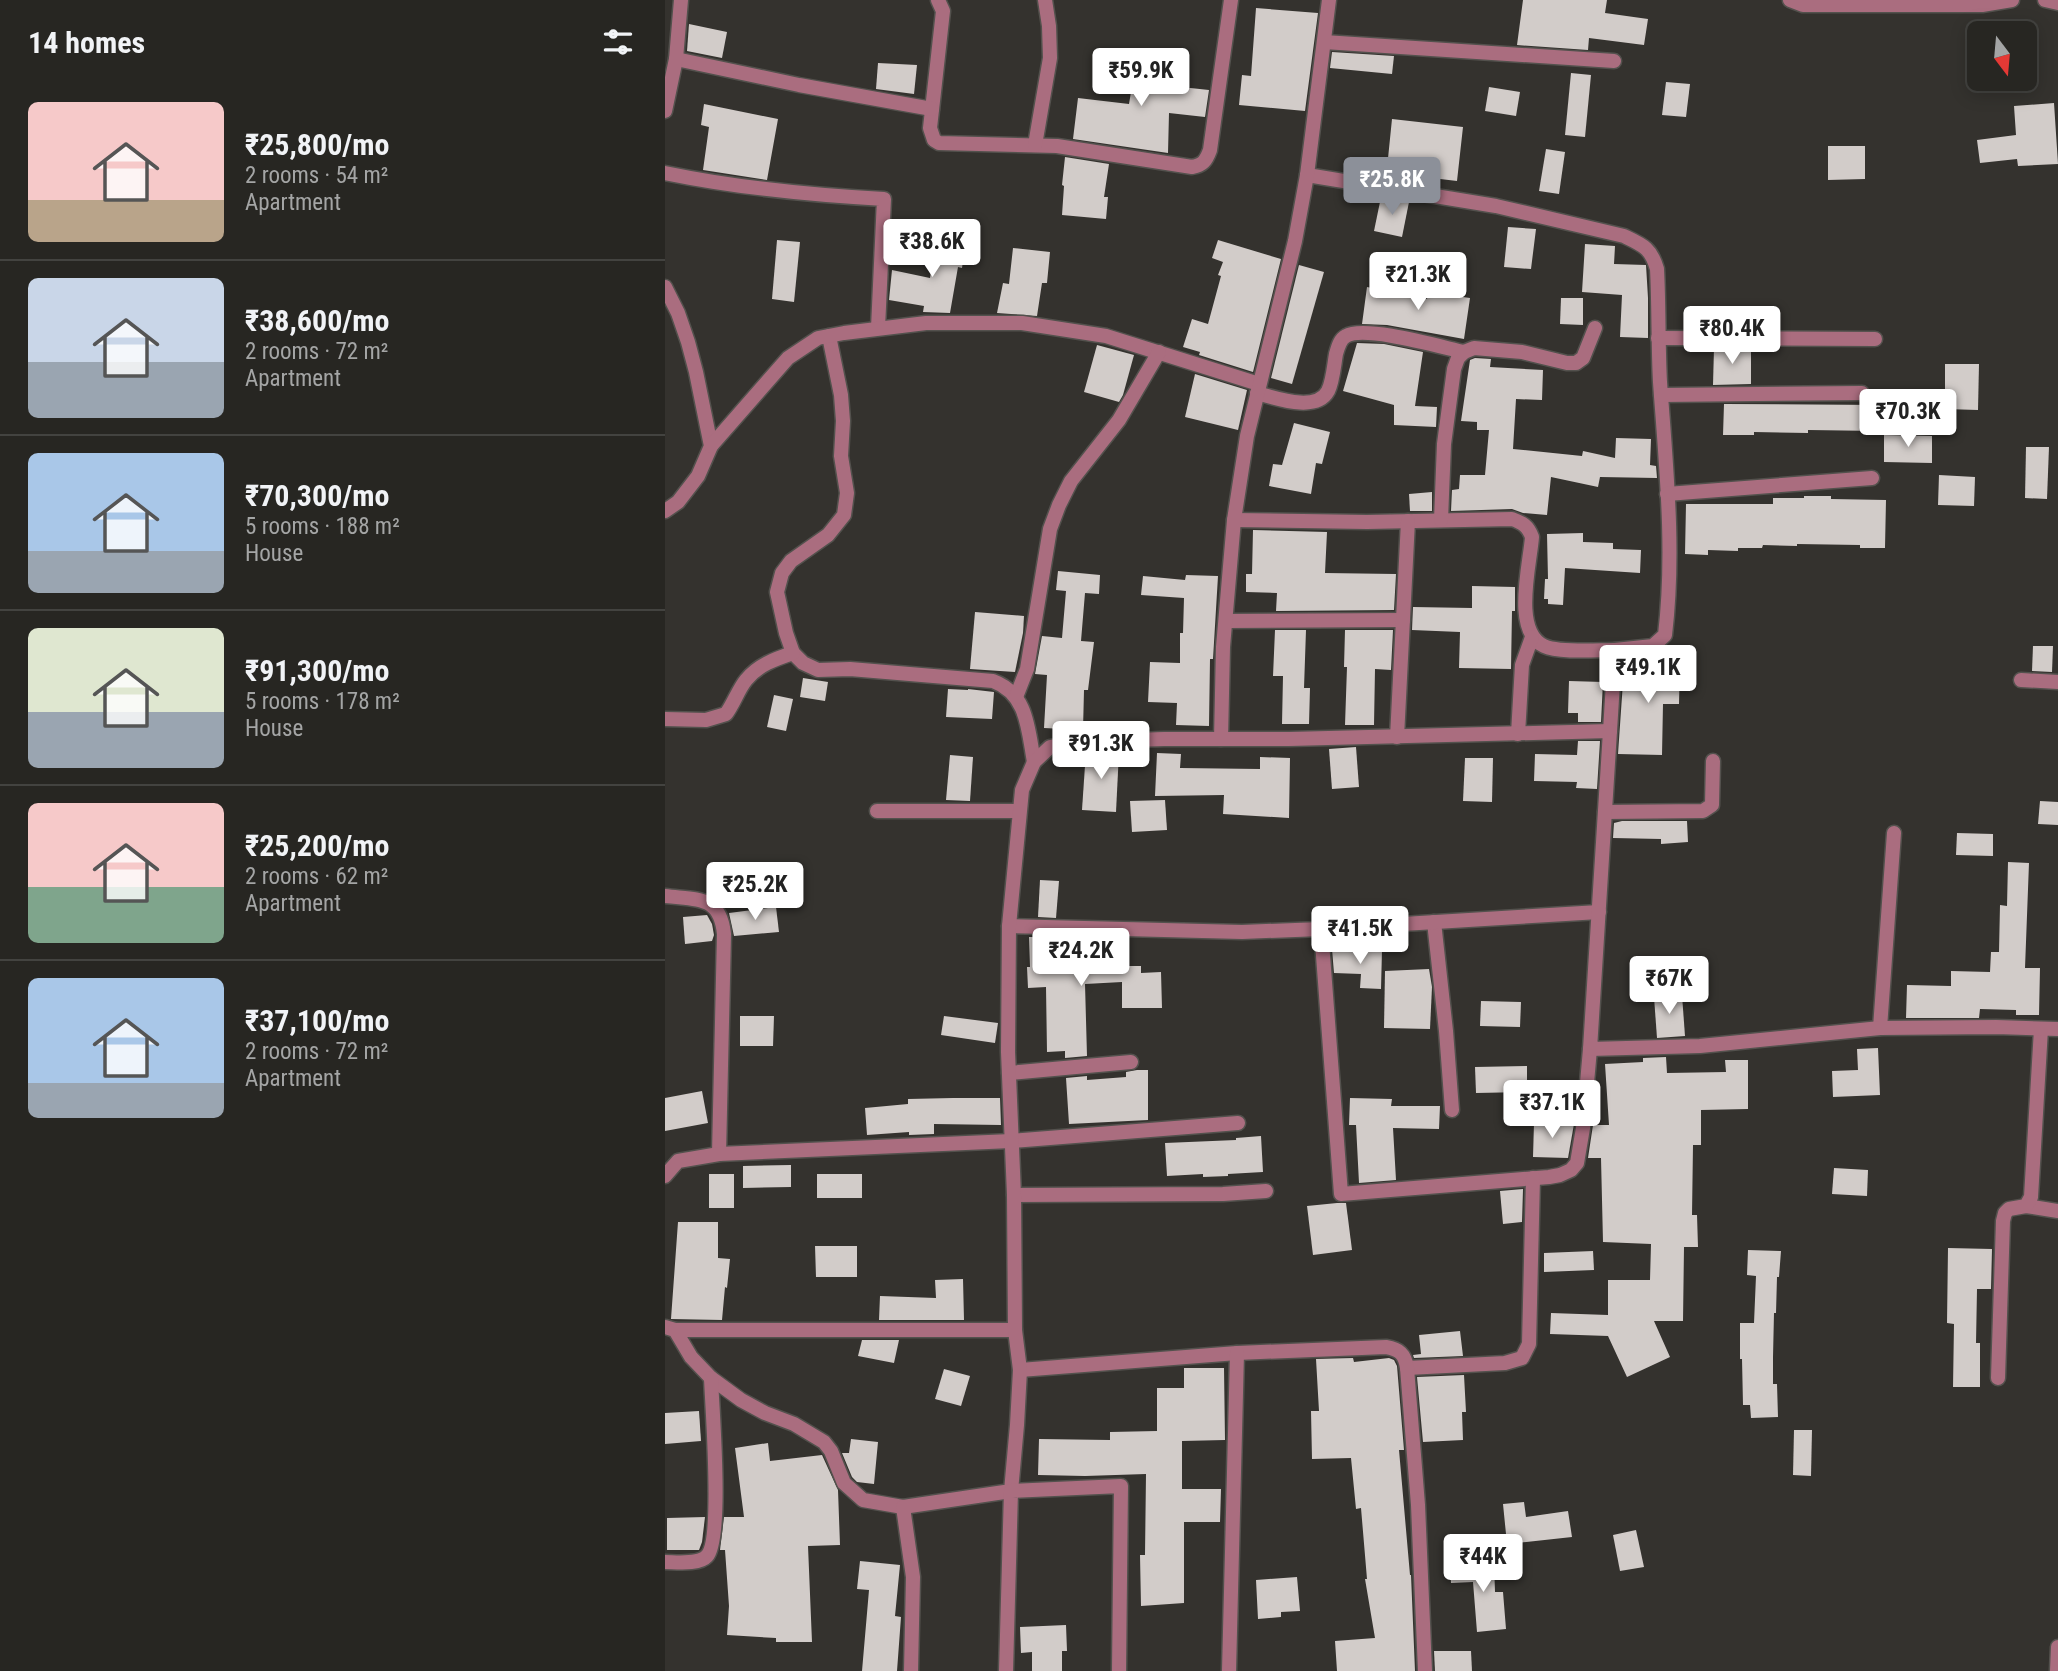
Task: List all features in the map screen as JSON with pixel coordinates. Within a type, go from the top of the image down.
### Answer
[{"type":"street","points":[[665,111],[676,59],[681,0]]},
{"type":"street","points":[[938,0],[943,11],[930,133],[934,140],[939,143],[1057,146],[1192,167],[1200,166],[1207,160],[1213,135],[1231,0]]},
{"type":"street","points":[[1035,145],[1050,58],[1045,0]]},
{"type":"street","points":[[1221,739],[1234,520],[1247,436],[1295,241],[1307,175],[1329,0]]},
{"type":"street","points":[[1790,0],[1803,5],[1982,5],[2012,0]]},
{"type":"street","points":[[2045,0],[2058,3]]},
{"type":"street","points":[[1324,42],[1613,61]]},
{"type":"street","points":[[676,59],[811,88],[932,108]]},
{"type":"street","points":[[665,173],[796,194],[884,199],[878,328]]},
{"type":"street","points":[[1234,520],[1512,519],[1528,528],[1532,537],[1525,614],[1532,637],[1544,646],[1559,649],[1615,650],[1653,646],[1665,635],[1668,613],[1667,494],[1657,269],[1653,256],[1644,245],[1625,236],[1496,206],[1307,175]]},
{"type":"street","points":[[665,287],[688,342],[711,446]]},
{"type":"street","points":[[665,511],[678,502],[698,476],[711,446],[788,358],[818,338],[926,323],[1022,323],[1106,336],[1159,352],[1258,388],[1285,401],[1304,402],[1322,398],[1328,390],[1337,349],[1347,335],[1371,333],[1464,352]]},
{"type":"street","points":[[1441,520],[1444,444],[1454,369],[1458,358],[1474,348],[1490,348],[1576,363],[1583,358],[1595,328]]},
{"type":"street","points":[[829,336],[841,395],[841,456],[847,493],[844,514],[828,536],[791,561],[782,573],[777,592],[793,653],[803,663],[818,670],[850,669],[992,681],[1005,685],[1016,697],[1025,714],[1034,762]]},
{"type":"street","points":[[1658,338],[1875,339]]},
{"type":"street","points":[[1016,697],[1027,669],[1050,529],[1059,505],[1071,481],[1119,420],[1159,352]]},
{"type":"street","points":[[1661,396],[1862,393]]},
{"type":"street","points":[[1667,494],[1872,478]]},
{"type":"street","points":[[1397,737],[1408,521]]},
{"type":"street","points":[[1226,621],[1403,620]]},
{"type":"street","points":[[1518,734],[1522,665],[1532,637]]},
{"type":"street","points":[[1321,929],[1341,1194],[1533,1178],[1560,1175],[1571,1170],[1577,1163],[1583,1128],[1590,1049],[1615,650]]},
{"type":"street","points":[[665,719],[706,720],[726,713],[746,680],[759,667],[793,653]]},
{"type":"street","points":[[2021,680],[2058,682]]},
{"type":"street","points":[[1006,1671],[1011,1491],[1020,1370],[1016,1330],[1009,1073],[1009,926],[1022,790],[1034,762],[1051,747],[1075,742],[1610,732]]},
{"type":"street","points":[[1605,812],[1703,811],[1711,804],[1713,761]]},
{"type":"street","points":[[877,811],[1019,811]]},
{"type":"street","points":[[1880,1028],[1894,833]]},
{"type":"street","points":[[665,896],[701,901],[716,908],[722,918],[724,934],[719,1154]]},
{"type":"street","points":[[1009,926],[1242,932],[1599,912]]},
{"type":"street","points":[[1434,922],[1453,1110]]},
{"type":"street","points":[[1590,1049],[1700,1046],[1880,1028],[2058,1029]]},
{"type":"street","points":[[2026,1206],[2032,1189],[2041,1029]]},
{"type":"street","points":[[1009,1073],[1131,1062]]},
{"type":"street","points":[[665,1175],[678,1161],[719,1154],[1011,1141],[1238,1123]]},
{"type":"street","points":[[1407,1368],[1505,1363],[1523,1358],[1529,1344],[1533,1178]]},
{"type":"street","points":[[1014,1195],[1223,1194],[1266,1191]]},
{"type":"street","points":[[1998,1378],[2004,1213],[2009,1209],[2026,1206],[2058,1210]]},
{"type":"street","points":[[670,1328],[1016,1330]]},
{"type":"street","points":[[670,1328],[691,1357],[711,1378],[741,1400],[802,1428],[824,1442],[831,1451],[844,1483],[863,1500],[903,1507],[1011,1491],[1121,1486],[1119,1671]]},
{"type":"street","points":[[1020,1370],[1237,1353],[1386,1347],[1399,1350],[1404,1356],[1407,1368],[1418,1492],[1425,1671]]},
{"type":"street","points":[[1229,1671],[1237,1353]]},
{"type":"street","points":[[665,1563],[702,1559],[713,1546],[716,1500],[711,1378]]},
{"type":"street","points":[[903,1507],[912,1577],[911,1671]]},
{"type":"street","points":[[2057,1671],[2058,1647]]},
{"type":"building","points":[[1523,0],[1607,0],[1605,13],[1648,19],[1644,45],[1589,38],[1588,50],[1517,45]]},
{"type":"building","points":[[1256,8],[1318,13],[1305,111],[1239,105],[1242,75],[1251,76]]},
{"type":"building","points":[[689,24],[727,32],[722,58],[687,51]]},
{"type":"building","points":[[1138,50],[1177,55],[1172,86],[1209,90],[1205,117],[1169,113],[1168,153],[1073,139],[1078,98],[1129,104]]},
{"type":"building","points":[[1332,52],[1394,56],[1392,74],[1330,68]]},
{"type":"building","points":[[878,63],[917,65],[914,94],[876,89]]},
{"type":"building","points":[[1571,73],[1591,75],[1585,137],[1565,135]]},
{"type":"building","points":[[1666,82],[1690,84],[1686,117],[1662,115]]},
{"type":"building","points":[[1489,87],[1520,92],[1516,116],[1485,111]]},
{"type":"building","points":[[2054,103],[2058,164],[2018,166],[2017,159],[1980,163],[1977,140],[2016,135],[2014,106]]},
{"type":"building","points":[[704,104],[778,119],[767,180],[703,170],[709,127],[701,125]]},
{"type":"building","points":[[1392,119],[1463,127],[1457,181],[1415,176],[1413,183],[1386,178]]},
{"type":"building","points":[[1828,146],[1865,146],[1865,179],[1828,180]]},
{"type":"building","points":[[1546,149],[1565,152],[1559,194],[1539,191]]},
{"type":"building","points":[[1065,157],[1109,164],[1104,197],[1108,197],[1106,219],[1062,215]]},
{"type":"building","points":[[1381,197],[1409,202],[1402,237],[1374,231]]},
{"type":"building","points":[[1508,227],[1536,229],[1531,269],[1504,267]]},
{"type":"building","points":[[937,237],[966,241],[962,268],[958,267],[950,313],[923,312],[924,306],[889,300],[892,270],[930,278]]},
{"type":"building","points":[[777,240],[800,242],[794,302],[772,299]]},
{"type":"building","points":[[1218,240],[1281,259],[1253,372],[1199,355],[1200,352],[1183,347],[1192,319],[1208,324],[1223,262],[1212,258]]},
{"type":"building","points":[[1585,244],[1615,246],[1614,264],[1646,265],[1648,338],[1620,337],[1622,295],[1582,292]]},
{"type":"building","points":[[1013,248],[1050,252],[1047,283],[1042,283],[1037,316],[997,313],[1003,283],[1009,284]]},
{"type":"building","points":[[1299,265],[1324,272],[1292,384],[1271,378]]},
{"type":"building","points":[[1367,287],[1427,299],[1428,292],[1470,298],[1464,339],[1387,325],[1362,324]]},
{"type":"building","points":[[1561,298],[1583,298],[1583,325],[1560,324]]},
{"type":"building","points":[[1720,315],[1747,316],[1747,329],[1719,329]]},
{"type":"building","points":[[1357,343],[1384,344],[1423,352],[1415,406],[1437,407],[1436,427],[1394,425],[1394,405],[1343,391]]},
{"type":"building","points":[[1097,345],[1134,355],[1119,402],[1084,392]]},
{"type":"building","points":[[1714,348],[1751,348],[1751,384],[1713,385]]},
{"type":"building","points":[[1491,359],[1490,367],[1543,370],[1542,400],[1516,399],[1513,449],[1582,456],[1583,451],[1615,458],[1616,438],[1651,439],[1650,465],[1656,466],[1657,478],[1600,477],[1598,487],[1551,477],[1547,515],[1512,509],[1451,511],[1452,490],[1459,489],[1460,475],[1485,475],[1489,430],[1477,430],[1477,422],[1461,421],[1470,360]]},
{"type":"building","points":[[1945,364],[1979,364],[1978,410],[1945,409]]},
{"type":"building","points":[[1195,374],[1247,390],[1238,430],[1185,417]]},
{"type":"building","points":[[1724,404],[1879,405],[1879,431],[1808,430],[1808,433],[1754,432],[1754,435],[1723,435]]},
{"type":"building","points":[[1294,423],[1330,432],[1322,464],[1316,463],[1311,494],[1269,486],[1273,464],[1282,465]]},
{"type":"building","points":[[1884,435],[1932,436],[1932,463],[1884,462]]},
{"type":"building","points":[[2026,447],[2049,447],[2047,499],[2025,498]]},
{"type":"building","points":[[1939,475],[1975,477],[1974,506],[1938,505]]},
{"type":"building","points":[[1432,492],[1432,511],[1410,511],[1409,494]]},
{"type":"building","points":[[1804,496],[1886,500],[1885,548],[1860,548],[1860,545],[1763,545],[1762,548],[1738,548],[1738,551],[1708,550],[1708,555],[1685,554],[1686,504],[1773,504],[1773,498]]},
{"type":"building","points":[[1253,530],[1327,532],[1325,573],[1396,574],[1394,610],[1276,611],[1277,593],[1246,592],[1246,574],[1252,574]]},
{"type":"building","points":[[1583,533],[1583,542],[1613,543],[1613,549],[1641,550],[1640,573],[1565,568],[1563,605],[1548,604],[1548,599],[1544,599],[1545,579],[1548,579],[1547,534]]},
{"type":"building","points":[[1058,571],[1100,575],[1099,594],[1085,593],[1081,641],[1094,642],[1088,690],[1084,690],[1083,730],[1044,728],[1047,675],[1035,674],[1042,636],[1062,638],[1066,591],[1056,590]]},
{"type":"building","points":[[1186,575],[1218,576],[1213,659],[1210,659],[1209,726],[1176,725],[1177,703],[1148,702],[1150,662],[1180,663],[1184,598],[1141,595],[1143,576],[1185,580]]},
{"type":"building","points":[[1472,586],[1515,587],[1511,669],[1459,668],[1460,632],[1412,630],[1413,607],[1472,608]]},
{"type":"building","points":[[975,612],[1024,616],[1015,672],[970,669]]},
{"type":"building","points":[[1275,630],[1306,630],[1304,688],[1310,688],[1309,724],[1282,724],[1283,676],[1273,676]]},
{"type":"building","points":[[1345,630],[1393,630],[1391,670],[1375,669],[1374,725],[1345,725]]},
{"type":"building","points":[[2033,646],[2053,646],[2052,672],[2032,671]]},
{"type":"building","points":[[1636,658],[1680,659],[1679,704],[1663,704],[1662,755],[1618,754],[1623,682],[1635,683]]},
{"type":"building","points":[[803,678],[828,682],[825,701],[800,697]]},
{"type":"building","points":[[1569,681],[1603,682],[1601,722],[1578,722],[1578,713],[1568,713]]},
{"type":"building","points":[[948,689],[994,692],[992,719],[946,717]]},
{"type":"building","points":[[774,695],[793,699],[786,731],[767,727]]},
{"type":"building","points":[[1578,741],[1600,741],[1597,789],[1576,788],[1577,782],[1534,781],[1535,754],[1577,755]]},
{"type":"building","points":[[1356,747],[1359,787],[1332,789],[1329,749]]},
{"type":"building","points":[[1086,751],[1119,752],[1116,812],[1082,810]]},
{"type":"building","points":[[1157,753],[1181,754],[1180,768],[1260,769],[1260,757],[1290,758],[1289,818],[1223,814],[1224,795],[1155,796]]},
{"type":"building","points":[[950,755],[973,757],[970,801],[946,800]]},
{"type":"building","points":[[1465,758],[1493,758],[1492,802],[1463,801]]},
{"type":"building","points":[[1165,800],[1167,830],[1132,832],[1130,801]]},
{"type":"building","points":[[2040,801],[2058,802],[2058,825],[2038,824]]},
{"type":"building","points":[[1687,821],[1688,842],[1661,844],[1661,839],[1613,838],[1614,823]]},
{"type":"building","points":[[1957,833],[1993,834],[1993,856],[1956,855]]},
{"type":"building","points":[[2008,862],[2029,863],[2025,968],[2040,968],[2039,1015],[2016,1015],[2016,1010],[1980,1009],[1979,1018],[1906,1018],[1907,985],[1951,986],[1951,971],[1990,972],[1991,952],[1999,952],[2000,905],[2007,906]]},
{"type":"building","points":[[784,866],[788,896],[766,899],[762,869]]},
{"type":"building","points":[[1040,880],[1059,881],[1056,918],[1038,917]]},
{"type":"building","points":[[776,907],[779,932],[734,936],[729,913]]},
{"type":"building","points":[[707,915],[712,924],[712,941],[685,944],[683,917]]},
{"type":"building","points":[[1029,937],[1093,938],[1093,966],[1141,966],[1141,973],[1161,972],[1162,1008],[1122,1008],[1122,982],[1085,984],[1087,1056],[1065,1058],[1065,1051],[1047,1052],[1046,987],[1028,988]]},
{"type":"building","points":[[1332,949],[1382,950],[1381,989],[1360,988],[1361,974],[1334,973]]},
{"type":"building","points":[[1429,969],[1432,987],[1430,1029],[1384,1028],[1385,971]]},
{"type":"building","points":[[1682,995],[1685,1036],[1657,1038],[1654,997]]},
{"type":"building","points":[[1481,1001],[1521,1002],[1520,1027],[1480,1026]]},
{"type":"building","points":[[740,1016],[774,1016],[773,1046],[740,1046]]},
{"type":"building","points":[[944,1016],[998,1023],[995,1043],[941,1035]]},
{"type":"building","points":[[1878,1048],[1880,1095],[1833,1097],[1832,1071],[1858,1070],[1857,1049]]},
{"type":"building","points":[[1666,1057],[1667,1073],[1726,1072],[1725,1060],[1748,1060],[1748,1109],[1701,1110],[1701,1145],[1693,1145],[1692,1215],[1697,1215],[1698,1247],[1684,1247],[1683,1321],[1654,1321],[1670,1357],[1627,1377],[1608,1336],[1550,1334],[1551,1313],[1608,1315],[1608,1280],[1650,1280],[1651,1244],[1603,1242],[1601,1158],[1588,1158],[1593,1125],[1609,1125],[1605,1064],[1643,1062],[1643,1058]]},
{"type":"building","points":[[1527,1066],[1527,1092],[1476,1093],[1475,1067]]},
{"type":"building","points":[[1148,1070],[1148,1120],[1069,1124],[1066,1078],[1087,1076],[1087,1080],[1126,1077],[1126,1072]]},
{"type":"building","points":[[702,1091],[708,1123],[665,1131],[665,1098]]},
{"type":"building","points":[[1000,1098],[1001,1125],[934,1124],[934,1134],[909,1135],[909,1132],[867,1135],[865,1108],[908,1104],[908,1099]]},
{"type":"building","points":[[1350,1098],[1392,1099],[1391,1106],[1440,1106],[1439,1129],[1393,1128],[1396,1180],[1359,1183],[1356,1125],[1349,1125]]},
{"type":"building","points":[[1534,1123],[1574,1124],[1568,1158],[1533,1157]]},
{"type":"building","points":[[1261,1136],[1263,1172],[1228,1176],[1167,1176],[1165,1143],[1236,1140]]},
{"type":"building","points":[[791,1165],[791,1187],[743,1188],[743,1166]]},
{"type":"building","points":[[1834,1168],[1868,1170],[1867,1196],[1832,1194]]},
{"type":"building","points":[[709,1174],[734,1174],[734,1208],[709,1208]]},
{"type":"building","points":[[817,1174],[862,1174],[862,1198],[817,1198]]},
{"type":"building","points":[[1523,1189],[1522,1222],[1503,1224],[1500,1191]]},
{"type":"building","points":[[1346,1203],[1352,1250],[1313,1255],[1307,1206]]},
{"type":"building","points":[[678,1222],[718,1222],[718,1258],[730,1259],[722,1320],[671,1319]]},
{"type":"building","points":[[815,1246],[857,1246],[857,1277],[816,1277]]},
{"type":"building","points":[[1948,1248],[1992,1249],[1991,1289],[1977,1289],[1976,1343],[1980,1343],[1980,1387],[1953,1387],[1954,1324],[1947,1323]]},
{"type":"building","points":[[1748,1250],[1781,1251],[1774,1313],[1773,1357],[1773,1384],[1777,1384],[1778,1417],[1751,1418],[1750,1405],[1743,1405],[1740,1323],[1754,1323],[1756,1276],[1747,1275]]},
{"type":"building","points":[[1593,1251],[1594,1270],[1544,1272],[1544,1253]]},
{"type":"building","points":[[963,1279],[964,1320],[879,1320],[880,1296],[936,1298],[935,1280]]},
{"type":"building","points":[[1460,1331],[1463,1356],[1414,1358],[1413,1355],[1421,1354],[1419,1335]]},
{"type":"building","points":[[862,1340],[899,1340],[894,1363],[858,1356]]},
{"type":"building","points":[[1353,1358],[1354,1362],[1389,1358],[1394,1360],[1397,1366],[1404,1450],[1399,1450],[1411,1575],[1415,1671],[1337,1671],[1335,1641],[1375,1638],[1365,1579],[1361,1508],[1356,1509],[1351,1458],[1312,1459],[1311,1411],[1319,1411],[1316,1359]]},
{"type":"building","points":[[1184,1368],[1224,1368],[1225,1440],[1182,1441],[1182,1489],[1221,1489],[1220,1522],[1184,1522],[1184,1603],[1141,1606],[1140,1555],[1145,1555],[1146,1474],[1038,1475],[1039,1439],[1110,1440],[1110,1432],[1157,1431],[1157,1388],[1184,1388]]},
{"type":"building","points":[[944,1369],[970,1376],[961,1406],[935,1399]]},
{"type":"building","points":[[1464,1375],[1466,1412],[1462,1412],[1463,1440],[1423,1442],[1417,1377]]},
{"type":"building","points":[[699,1411],[701,1441],[665,1444],[665,1413]]},
{"type":"building","points":[[1794,1430],[1812,1430],[1811,1476],[1793,1475]]},
{"type":"building","points":[[851,1439],[878,1442],[874,1484],[857,1482],[852,1477],[842,1453],[849,1453]]},
{"type":"building","points":[[768,1443],[770,1461],[822,1455],[838,1490],[840,1545],[808,1546],[812,1642],[776,1642],[776,1638],[727,1635],[729,1606],[725,1550],[720,1550],[724,1517],[744,1517],[735,1448]]},
{"type":"building","points":[[1524,1502],[1526,1517],[1568,1511],[1572,1537],[1507,1544],[1503,1504]]},
{"type":"building","points":[[705,1517],[699,1550],[667,1550],[667,1518]]},
{"type":"building","points":[[1636,1530],[1644,1567],[1620,1571],[1613,1535]]},
{"type":"building","points":[[860,1561],[900,1565],[895,1616],[901,1617],[897,1671],[862,1671],[869,1590],[857,1589]]},
{"type":"building","points":[[1494,1562],[1495,1592],[1503,1592],[1506,1629],[1477,1632],[1473,1582],[1451,1583],[1450,1564]]},
{"type":"building","points":[[1297,1577],[1300,1611],[1281,1612],[1281,1617],[1258,1619],[1256,1580]]},
{"type":"building","points":[[1066,1625],[1067,1651],[1062,1651],[1062,1671],[1032,1671],[1032,1652],[1021,1653],[1020,1627]]},
{"type":"building","points":[[1434,1651],[1471,1651],[1472,1671],[1435,1671]]}]
